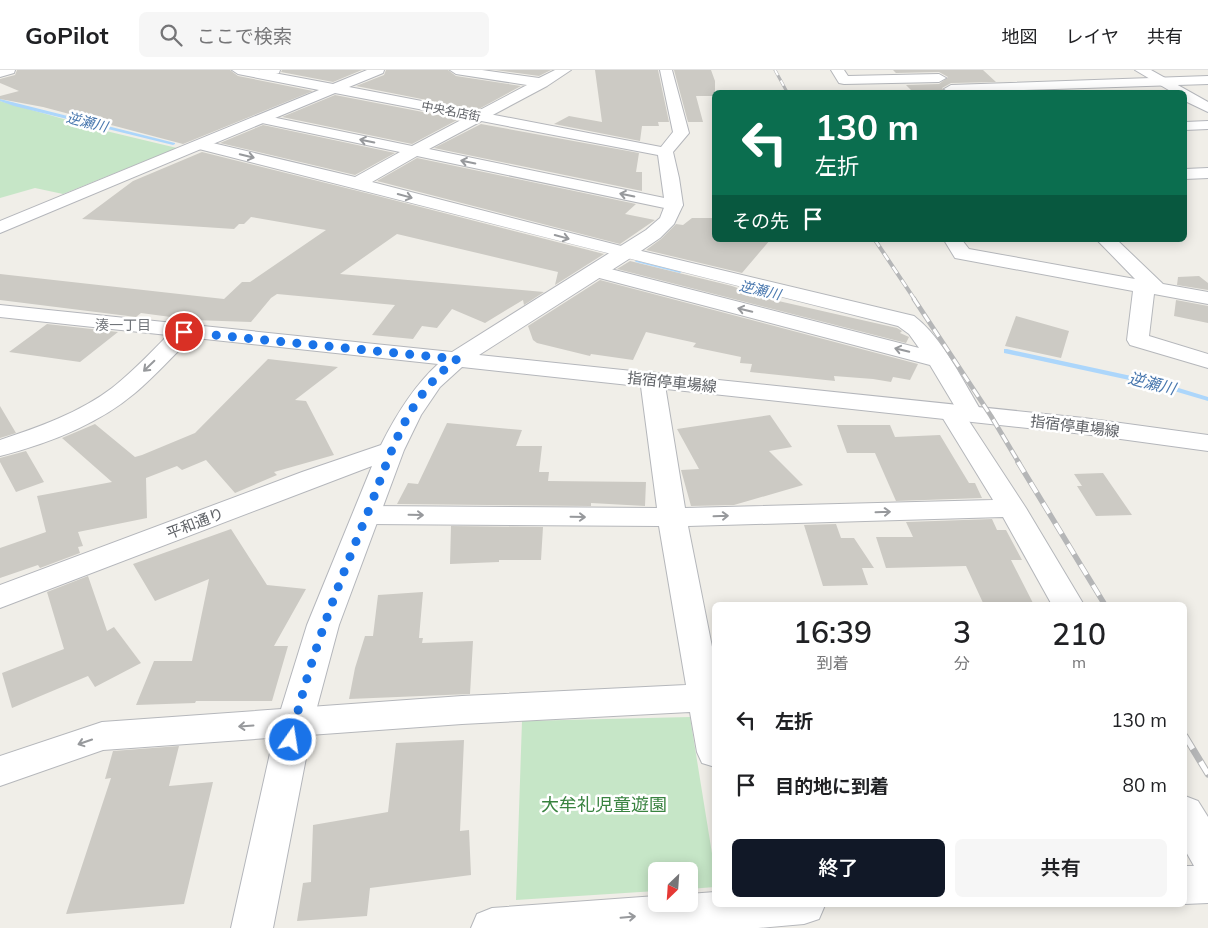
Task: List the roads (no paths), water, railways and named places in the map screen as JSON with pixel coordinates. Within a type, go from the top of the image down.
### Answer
[{"type":"street","points":[[0,73],[9,70]]},
{"type":"street","name":"中央名店街","points":[[238,70],[267,72],[334,88],[665,152]]},
{"type":"street","points":[[0,228],[378,70]]},
{"type":"street","points":[[456,70],[542,83]]},
{"type":"street","points":[[357,183],[477,116],[565,70]]},
{"type":"street","points":[[252,928],[295,722],[323,626],[390,450],[421,395],[443,370],[457,359],[653,234],[668,220],[674,205],[671,178],[665,152],[681,133],[666,70]]},
{"type":"street","points":[[837,70],[844,80],[935,74],[952,90]]},
{"type":"street","points":[[1036,70],[1059,85]]},
{"type":"street","points":[[1141,70],[1177,90]]},
{"type":"street","points":[[971,90],[1208,80]]},
{"type":"street","points":[[1187,96],[1208,108]]},
{"type":"street","points":[[1187,119],[1208,118]]},
{"type":"street","points":[[262,119],[674,205]]},
{"type":"street","points":[[1187,126],[1208,125]]},
{"type":"street","points":[[200,144],[624,253],[906,320],[917,328],[939,360],[961,413],[1012,508],[1066,602]]},
{"type":"street","points":[[954,242],[962,254],[1208,298]]},
{"type":"street","points":[[1108,242],[1150,288]]},
{"type":"street","points":[[595,271],[939,360]]},
{"type":"street","points":[[1150,288],[1138,340],[1208,361]]},
{"type":"street","name":"指宿停車場線","points":[[0,311],[184,332],[652,379],[1093,428],[1208,443]]},
{"type":"street","points":[[0,448],[43,434],[99,407],[120,393],[184,332]]},
{"type":"street","points":[[652,379],[672,518],[710,697],[712,719]]},
{"type":"street","name":"平和通り","points":[[0,597],[390,450]]},
{"type":"street","points":[[367,514],[672,518],[1012,508]]},
{"type":"street","points":[[0,772],[102,736],[462,710],[710,697]]},
{"type":"street","points":[[1187,817],[1208,854]]},
{"type":"street","points":[[1187,885],[1208,884]]},
{"type":"street","points":[[492,928],[744,914],[791,907]]},
{"type":"waterway","name":"逆瀬川","points":[[0,100],[173,144]]},
{"type":"waterway","name":"逆瀬川","points":[[638,261],[680,271]]},
{"type":"waterway","name":"逆瀬川","points":[[1007,351],[1159,384],[1208,399]]},
{"type":"railway","points":[[775,70],[786,90]]},
{"type":"railway","points":[[876,242],[915,300]]},
{"type":"railway","points":[[914,299],[991,416],[1019,463]]},
{"type":"railway","points":[[1018,462],[1103,602]]},
{"type":"railway","points":[[1187,739],[1208,774]]},
{"type":"district","name":"湊一丁目","points":[[123,325]]},
{"type":"park label","name":"大牟礼児童遊園","points":[[604,804]]}]
